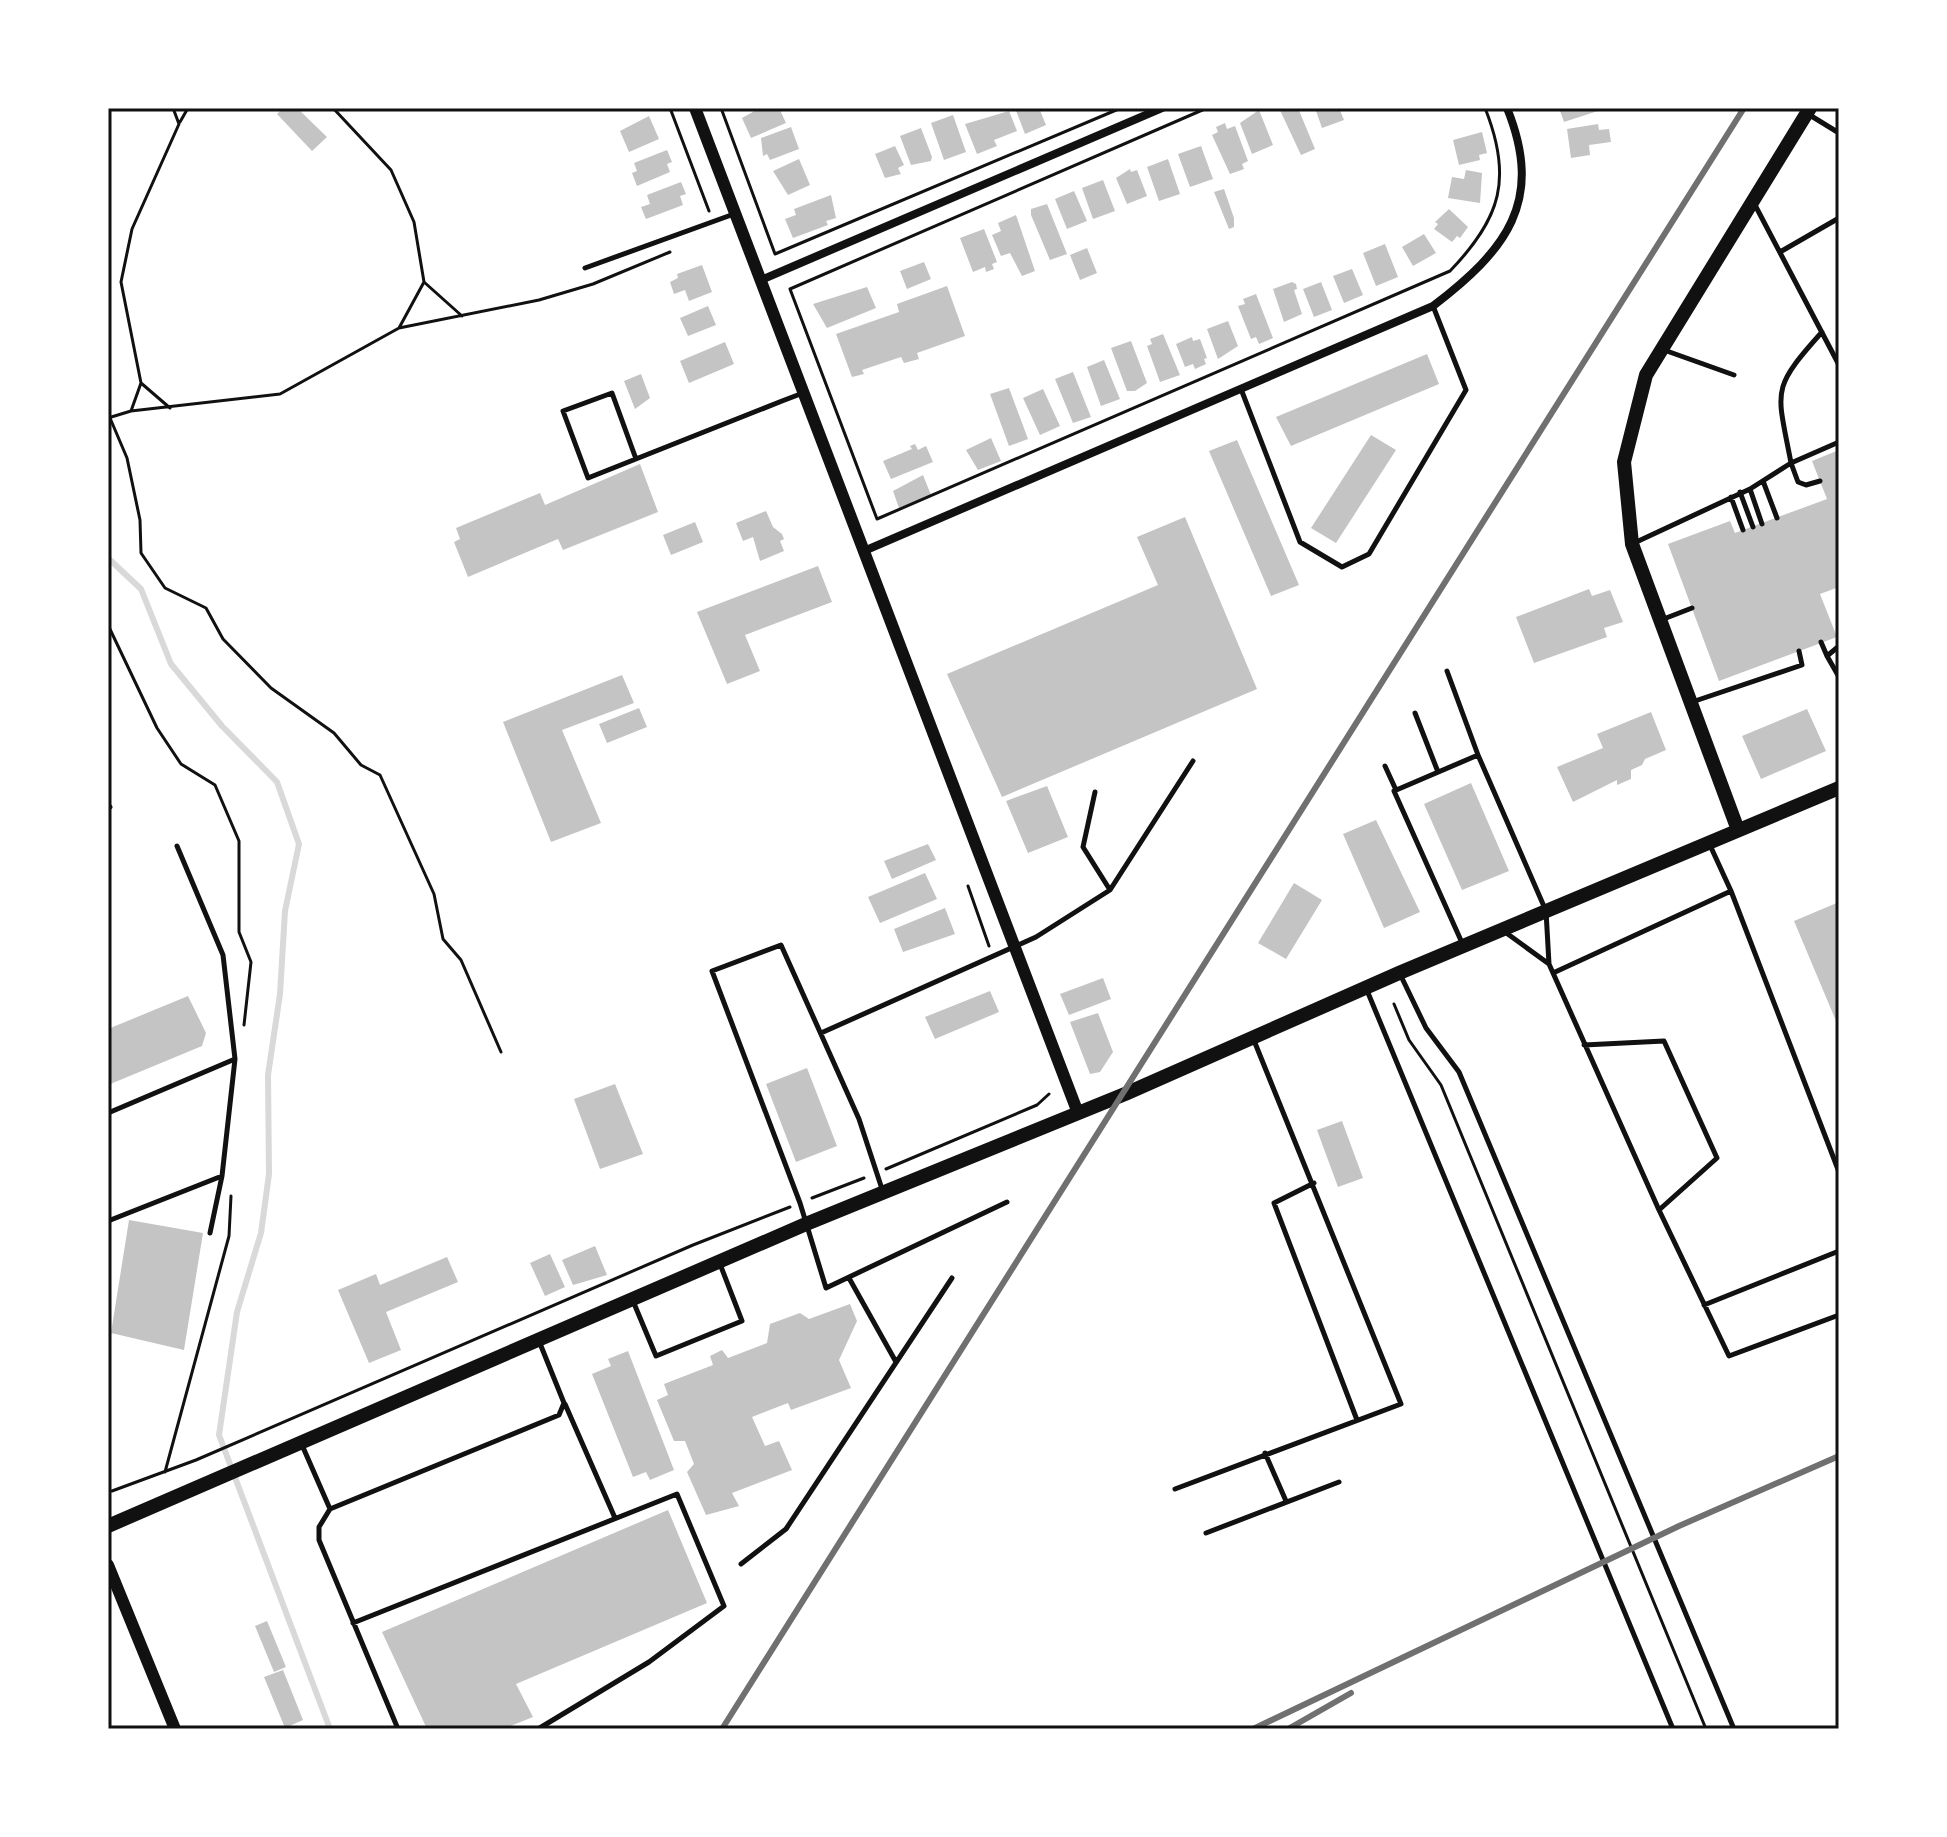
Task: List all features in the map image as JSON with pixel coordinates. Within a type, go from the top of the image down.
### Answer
[{"type":"main road","points":[[1738,830],[1632,544],[1624,462],[1646,375],[1809,111]]},
{"type":"main road","points":[[108,1526],[806,1224],[1078,1113],[1366,987],[1839,788]]},
{"type":"street","points":[[695,108],[1078,1113]]},
{"type":"street","points":[[761,280],[1162,108]]},
{"type":"street","points":[[864,551],[1433,306],[1476,273],[1514,223],[1524,171],[1507,108]]},
{"type":"street","points":[[108,1565],[175,1729]]},
{"type":"lane","points":[[1809,111],[1839,133]]},
{"type":"lane","points":[[1752,200],[1839,365]]},
{"type":"lane","points":[[585,268],[735,213]]},
{"type":"lane","points":[[1780,252],[1839,218]]},
{"type":"lane","points":[[1241,388],[1300,542],[1342,567],[1369,554],[1466,390],[1433,306]]},
{"type":"lane","points":[[1820,481],[1806,485],[1798,482],[1791,463],[1779,396],[1788,370],[1822,332]]},
{"type":"lane","points":[[1661,350],[1734,375]]},
{"type":"lane","points":[[636,459],[612,393],[563,411],[588,478],[804,393]]},
{"type":"lane","points":[[1632,544],[1750,489],[1791,463],[1839,442]]},
{"type":"lane","points":[[1763,481],[1777,518]]},
{"type":"lane","points":[[1750,489],[1762,524]]},
{"type":"lane","points":[[1740,492],[1753,527]]},
{"type":"lane","points":[[1731,497],[1743,530]]},
{"type":"lane","points":[[1660,620],[1692,608]]},
{"type":"lane","points":[[1821,642],[1839,677]]},
{"type":"lane","points":[[1827,656],[1839,646]]},
{"type":"lane","points":[[1691,703],[1802,665],[1799,651]]},
{"type":"lane","points":[[1447,671],[1478,755],[1546,911],[1549,964],[1659,1210],[1729,1356],[1839,1315]]},
{"type":"lane","points":[[1415,713],[1438,772]]},
{"type":"lane","points":[[1396,790],[1478,755]]},
{"type":"lane","points":[[821,1033],[1015,948],[1110,890],[1193,761]]},
{"type":"lane","points":[[1385,766],[1463,946]]},
{"type":"lane","points":[[1095,792],[1083,847],[1110,890]]},
{"type":"lane","points":[[1708,842],[1731,891],[1839,1172]]},
{"type":"lane","points":[[177,846],[223,955],[235,1059],[222,1176],[210,1233]]},
{"type":"lane","points":[[1553,973],[1731,891]]},
{"type":"lane","points":[[1504,931],[1549,964]]},
{"type":"lane","points":[[883,1194],[859,1119],[781,945],[712,971],[800,1203],[826,1288],[1007,1202]]},
{"type":"lane","points":[[1399,973],[1426,1028],[1459,1072],[1734,1729]]},
{"type":"lane","points":[[1366,987],[1673,1729]]},
{"type":"lane","points":[[1175,1489],[1401,1404],[1253,1037]]},
{"type":"lane","points":[[1584,1045],[1664,1041],[1717,1158],[1659,1210]]},
{"type":"lane","points":[[108,1113],[235,1059]]},
{"type":"lane","points":[[108,1221],[222,1176]]},
{"type":"lane","points":[[1314,1183],[1274,1203],[1357,1420]]},
{"type":"lane","points":[[1704,1305],[1839,1251]]},
{"type":"lane","points":[[632,1300],[656,1356],[742,1321],[719,1262]]},
{"type":"lane","points":[[849,1278],[896,1362]]},
{"type":"lane","points":[[741,1564],[786,1529],[952,1278]]},
{"type":"lane","points":[[538,1341],[615,1518]]},
{"type":"lane","points":[[398,1729],[319,1540],[319,1527],[330,1509],[559,1415],[564,1403]]},
{"type":"lane","points":[[301,1444],[330,1509]]},
{"type":"lane","points":[[1265,1453],[1286,1501]]},
{"type":"lane","points":[[1206,1533],[1339,1482]]},
{"type":"lane","points":[[353,1623],[677,1494],[724,1606],[649,1662],[538,1729]]},
{"type":"path","points":[[173,108],[179,124]]},
{"type":"path","points":[[131,411],[141,383],[121,282],[132,229],[188,108]]},
{"type":"path","points":[[333,108],[391,170],[414,222],[424,282],[399,328]]},
{"type":"path","points":[[670,108],[714,221]]},
{"type":"path","points":[[721,108],[775,254],[1121,108]]},
{"type":"path","points":[[1207,108],[790,289],[877,519],[1450,271],[1473,247],[1490,220],[1500,181],[1499,143],[1485,108]]},
{"type":"path","points":[[424,282],[462,316],[399,328],[280,394],[131,411],[109,418],[127,458],[140,520],[141,553],[165,588],[206,608],[223,639],[271,688],[334,733],[361,765],[380,775],[434,894],[443,939],[461,960],[501,1052]]},
{"type":"path","points":[[141,383],[170,408]]},
{"type":"path","points":[[108,625],[157,728],[181,764],[215,785],[239,841],[239,932],[251,962],[243,1037]]},
{"type":"path","points":[[968,886],[993,957]]},
{"type":"path","points":[[1394,1004],[1409,1040],[1441,1085],[1706,1729]]},
{"type":"path","points":[[112,1491],[196,1460],[693,1245],[1037,1105],[1049,1094]]},
{"type":"path","points":[[165,1472],[229,1236],[232,1190]]},
{"type":"building","points":[[283,108],[297,108],[327,137],[312,151],[277,114]]},
{"type":"building","points":[[760,108],[779,108],[786,123],[751,138],[742,118]]},
{"type":"building","points":[[1015,108],[1039,108],[1046,125],[1025,134]]},
{"type":"building","points":[[1279,108],[1298,108],[1315,149],[1301,155]]},
{"type":"building","points":[[1315,108],[1339,108],[1344,120],[1322,128]]},
{"type":"building","points":[[1559,108],[1600,108],[1601,110],[1564,122]]},
{"type":"building","points":[[1259,110],[1273,145],[1252,154],[1240,123]]},
{"type":"building","points":[[1009,111],[1017,131],[994,140],[997,146],[977,154],[965,124]]},
{"type":"building","points":[[953,115],[966,152],[944,160],[931,123]]},
{"type":"building","points":[[649,116],[659,139],[629,152],[620,131]]},
{"type":"building","points":[[1225,123],[1227,129],[1235,126],[1248,161],[1242,164],[1244,169],[1230,174],[1212,135],[1218,132],[1216,127]]},
{"type":"building","points":[[1598,124],[1599,130],[1609,129],[1611,142],[1589,145],[1590,155],[1571,158],[1567,129]]},
{"type":"building","points":[[791,127],[799,149],[770,160],[767,154],[763,156],[761,138]]},
{"type":"building","points":[[921,128],[931,161],[911,165],[900,136]]},
{"type":"building","points":[[1482,132],[1487,153],[1479,155],[1480,160],[1459,165],[1453,140]]},
{"type":"building","points":[[895,146],[904,165],[898,168],[901,174],[885,178],[875,154]]},
{"type":"building","points":[[1201,146],[1213,179],[1190,187],[1178,154]]},
{"type":"building","points":[[667,150],[672,162],[667,164],[670,172],[637,186],[632,173],[637,171],[634,163]]},
{"type":"building","points":[[799,159],[810,185],[788,195],[773,171]]},
{"type":"building","points":[[1168,159],[1180,194],[1159,201],[1147,167]]},
{"type":"building","points":[[1130,169],[1131,172],[1137,170],[1147,196],[1127,204],[1116,178]]},
{"type":"building","points":[[1466,170],[1482,173],[1480,203],[1448,198],[1452,177],[1464,179]]},
{"type":"building","points":[[1103,180],[1115,211],[1093,219],[1082,188]]},
{"type":"building","points":[[681,182],[686,194],[680,196],[683,205],[646,219],[641,207],[650,204],[647,195]]},
{"type":"building","points":[[1224,189],[1234,218],[1234,227],[1229,229],[1214,192]]},
{"type":"building","points":[[1074,191],[1087,221],[1067,229],[1055,199]]},
{"type":"building","points":[[831,195],[836,218],[826,221],[828,225],[793,238],[785,219],[796,215],[794,209]]},
{"type":"building","points":[[1047,204],[1067,254],[1050,260],[1031,215],[1031,209]]},
{"type":"building","points":[[1449,209],[1468,227],[1460,238],[1457,236],[1452,242],[1434,229],[1438,224],[1435,222]]},
{"type":"building","points":[[1016,215],[1035,271],[1022,276],[1010,253],[1001,256],[992,235],[1001,231],[998,223]]},
{"type":"building","points":[[984,229],[997,262],[992,264],[994,269],[986,272],[985,267],[973,272],[960,238]]},
{"type":"building","points":[[1424,234],[1436,253],[1413,266],[1402,247]]},
{"type":"building","points":[[1385,244],[1398,277],[1376,286],[1363,253]]},
{"type":"building","points":[[1087,248],[1097,273],[1080,280],[1070,255]]},
{"type":"building","points":[[924,262],[931,279],[907,289],[900,271]]},
{"type":"building","points":[[702,265],[712,292],[689,301],[685,290],[674,294],[670,282],[678,278],[677,274]]},
{"type":"building","points":[[1352,269],[1363,295],[1344,303],[1333,276]]},
{"type":"building","points":[[1292,282],[1296,284],[1297,289],[1294,290],[1302,314],[1284,322],[1273,289]]},
{"type":"building","points":[[1321,282],[1332,310],[1314,317],[1303,289]]},
{"type":"building","points":[[947,286],[965,336],[917,353],[919,359],[904,363],[901,357],[862,370],[864,374],[852,377],[836,334],[899,312],[897,304]]},
{"type":"building","points":[[867,287],[876,308],[827,328],[813,304]]},
{"type":"building","points":[[1256,294],[1273,338],[1259,344],[1256,337],[1251,339],[1238,306],[1245,304],[1243,299]]},
{"type":"building","points":[[708,306],[716,325],[688,336],[680,318]]},
{"type":"building","points":[[1228,321],[1238,346],[1218,359],[1207,329]]},
{"type":"building","points":[[1163,334],[1180,375],[1160,382],[1147,346],[1152,344],[1150,339]]},
{"type":"building","points":[[1192,337],[1193,341],[1200,339],[1207,358],[1204,359],[1206,364],[1195,369],[1193,364],[1185,367],[1176,344]]},
{"type":"building","points":[[1131,341],[1147,383],[1135,391],[1127,391],[1111,348]]},
{"type":"building","points":[[725,342],[734,364],[689,383],[680,361]]},
{"type":"building","points":[[1427,354],[1439,384],[1291,446],[1276,417]]},
{"type":"building","points":[[1104,360],[1120,399],[1101,406],[1087,367]]},
{"type":"building","points":[[1073,372],[1091,417],[1073,423],[1055,379]]},
{"type":"building","points":[[641,374],[650,398],[635,409],[624,381]]},
{"type":"building","points":[[1009,388],[1028,439],[1009,446],[990,394]]},
{"type":"building","points":[[1043,389],[1060,426],[1040,435],[1023,398]]},
{"type":"building","points":[[1371,435],[1396,450],[1336,543],[1311,528]]},
{"type":"building","points":[[991,438],[1001,461],[978,470],[966,450]]},
{"type":"building","points":[[1237,440],[1299,585],[1271,596],[1209,451]]},
{"type":"building","points":[[915,444],[918,450],[926,446],[933,462],[891,479],[883,461],[912,449],[910,446]]},
{"type":"building","points":[[1839,450],[1839,587],[1820,594],[1837,637],[1719,681],[1668,544],[1730,521],[1735,533],[1827,499],[1812,461]]},
{"type":"building","points":[[640,464],[658,512],[563,550],[558,539],[468,577],[454,542],[460,539],[456,528],[540,493],[545,505]]},
{"type":"building","points":[[923,475],[931,495],[899,508],[893,491]]},
{"type":"building","points":[[766,511],[773,527],[782,534],[784,539],[780,541],[784,551],[760,561],[753,537],[743,541],[736,523]]},
{"type":"building","points":[[1185,517],[1257,689],[1002,797],[947,674],[1158,585],[1137,537]]},
{"type":"building","points":[[695,522],[703,542],[671,555],[663,535]]},
{"type":"building","points":[[818,566],[832,602],[745,635],[760,671],[727,684],[697,612]]},
{"type":"building","points":[[1589,589],[1592,596],[1610,590],[1623,622],[1604,628],[1607,637],[1534,663],[1516,617]]},
{"type":"building","points":[[622,675],[634,703],[562,730],[601,823],[551,842],[503,722]]},
{"type":"building","points":[[639,708],[647,727],[607,743],[599,724]]},
{"type":"building","points":[[1807,709],[1826,751],[1761,779],[1742,736]]},
{"type":"building","points":[[1651,712],[1666,750],[1645,759],[1642,765],[1631,770],[1631,779],[1617,785],[1617,780],[1573,802],[1557,767],[1603,748],[1597,734]]},
{"type":"building","points":[[1471,783],[1509,871],[1462,890],[1424,804]]},
{"type":"building","points":[[1047,786],[1068,837],[1028,853],[1006,801]]},
{"type":"building","points":[[1376,820],[1420,912],[1384,928],[1343,834]]},
{"type":"building","points":[[928,844],[936,860],[892,879],[884,861]]},
{"type":"building","points":[[925,873],[937,899],[880,923],[868,897]]},
{"type":"building","points":[[1294,883],[1322,900],[1286,959],[1258,943]]},
{"type":"building","points":[[1839,902],[1839,1028],[1794,921]]},
{"type":"building","points":[[945,908],[955,934],[903,952],[894,929]]},
{"type":"building","points":[[1103,978],[1111,999],[1069,1015],[1060,994]]},
{"type":"building","points":[[990,991],[999,1012],[935,1039],[925,1017]]},
{"type":"building","points":[[188,996],[206,1033],[202,1046],[108,1085],[108,1029]]},
{"type":"building","points":[[1098,1013],[1113,1052],[1100,1072],[1090,1074],[1070,1022]]},
{"type":"building","points":[[807,1068],[837,1146],[796,1162],[766,1084]]},
{"type":"building","points":[[615,1084],[643,1154],[600,1169],[574,1099]]},
{"type":"building","points":[[1342,1121],[1363,1178],[1338,1187],[1317,1130]]},
{"type":"building","points":[[129,1220],[203,1233],[184,1350],[111,1333]]},
{"type":"building","points":[[595,1246],[607,1275],[573,1285],[562,1260]]},
{"type":"building","points":[[550,1254],[565,1287],[545,1296],[530,1263]]},
{"type":"building","points":[[447,1257],[458,1282],[386,1312],[401,1350],[369,1363],[338,1290],[376,1274],[380,1285]]},
{"type":"building","points":[[850,1304],[857,1321],[839,1360],[851,1388],[791,1410],[788,1403],[752,1417],[765,1446],[779,1441],[792,1470],[732,1493],[739,1506],[706,1515],[687,1472],[694,1464],[685,1441],[674,1441],[657,1400],[668,1395],[664,1384],[713,1365],[710,1356],[722,1350],[728,1358],[767,1343],[770,1324],[800,1313],[809,1319]]},
{"type":"building","points":[[628,1351],[674,1470],[650,1480],[646,1472],[633,1477],[592,1374],[611,1366],[608,1359]]},
{"type":"building","points":[[668,1510],[707,1603],[516,1684],[533,1717],[503,1729],[427,1729],[382,1632]]},
{"type":"building","points":[[267,1621],[286,1667],[274,1672],[255,1626]]},
{"type":"building","points":[[283,1670],[303,1720],[285,1728],[264,1677]]},
{"type":"waterway","points":[[108,558],[141,589],[171,664],[222,726],[277,782],[299,844],[285,911],[280,994],[268,1075],[269,1174],[261,1233],[237,1312],[219,1435],[330,1729]]},
{"type":"railway","points":[[722,1729],[1744,108]]},
{"type":"railway","points":[[1253,1729],[1679,1526],[1839,1456]]},
{"type":"railway","points":[[1288,1729],[1351,1693]]}]
